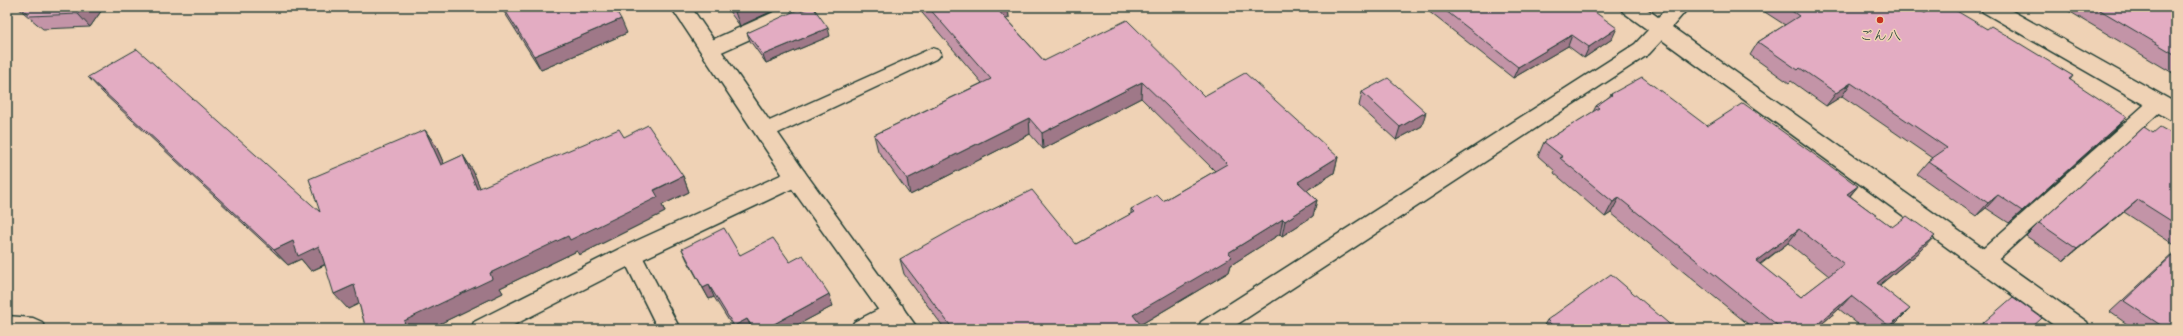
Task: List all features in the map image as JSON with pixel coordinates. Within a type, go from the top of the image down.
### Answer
[{"type":"street","points":[[681,7],[796,176],[900,321],[863,329]]},
{"type":"street","points":[[710,49],[803,7]]},
{"type":"street","points":[[1630,7],[2078,329]]},
{"type":"street","points":[[1210,329],[1642,49],[1680,7]]},
{"type":"street","points":[[1990,7],[2176,113]]},
{"type":"street","points":[[483,329],[631,254],[796,176]]},
{"type":"street","points":[[7,326],[32,329]]},
{"type":"lane","points":[[765,130],[932,54]]},
{"type":"lane","points":[[1983,261],[2158,103]]},
{"type":"lane","points":[[631,254],[669,329]]},
{"type":"building","points":[[20,7],[83,7],[78,14],[30,16]]},
{"type":"building","points":[[503,7],[552,7],[553,9],[558,7],[614,7],[621,19],[534,56]]},
{"type":"building","points":[[732,7],[747,7],[735,12]]},
{"type":"building","points":[[812,7],[828,28],[763,55],[747,33],[799,9],[801,11]]},
{"type":"building","points":[[928,7],[995,7],[1044,61],[1127,20],[1204,96],[1245,73],[1338,157],[1298,182],[1317,200],[1285,221],[1283,219],[1228,253],[1232,257],[1133,315],[1144,329],[953,329],[900,259],[957,227],[1032,190],[1076,244],[1134,212],[1131,209],[1157,195],[1163,201],[1227,164],[1142,82],[1042,133],[1029,118],[907,179],[874,135],[991,79]]},
{"type":"building","points":[[1441,7],[1585,7],[1590,11],[1592,10],[1617,28],[1589,47],[1572,35],[1518,67]]},
{"type":"building","points":[[1786,7],[1914,7],[1925,13],[1934,7],[1950,7],[1987,29],[1991,26],[2073,76],[2069,79],[2127,117],[2022,211],[1998,195],[1988,203],[1928,161],[1947,148],[1851,83],[1836,93],[1800,68],[1798,70],[1758,42],[1799,16]]},
{"type":"building","points":[[2095,7],[2176,7],[2176,55]]},
{"type":"building","points":[[137,49],[320,212],[309,179],[425,130],[441,165],[463,155],[477,189],[619,129],[624,137],[648,125],[683,176],[654,190],[658,197],[570,240],[568,236],[490,273],[492,279],[404,321],[406,329],[366,329],[354,285],[334,294],[319,246],[298,256],[293,241],[274,250],[88,77]]},
{"type":"building","points":[[1642,77],[1707,126],[1743,103],[1858,186],[1847,194],[1892,227],[1907,216],[1935,236],[1877,283],[1910,309],[1889,326],[1851,296],[1812,329],[1782,329],[1619,198],[1613,202],[1560,158],[1563,157],[1544,142],[1599,108],[1596,106],[1612,95],[1611,94]],"holes":[[[1799,229],[1844,264],[1801,297],[1756,261]]]},
{"type":"building","points":[[1388,78],[1426,112],[1400,127],[1362,92]]},
{"type":"building","points":[[2144,127],[2153,133],[2160,127],[2176,136],[2176,224],[2138,200],[2077,249],[2039,223]]},
{"type":"building","points":[[724,228],[740,255],[773,238],[790,262],[803,255],[829,294],[765,329],[754,329],[747,319],[734,326],[709,285],[703,288],[682,249]]},
{"type":"building","points":[[2176,252],[2176,329],[2174,329],[2168,325],[2165,328],[2124,301]]},
{"type":"building","points":[[1611,274],[1675,329],[1551,329],[1554,327],[1547,320]]},
{"type":"building","points":[[2013,297],[2042,318],[2030,329],[1976,329]]},
{"type":"place","name":"ごん八","points":[[1880,20]]}]
